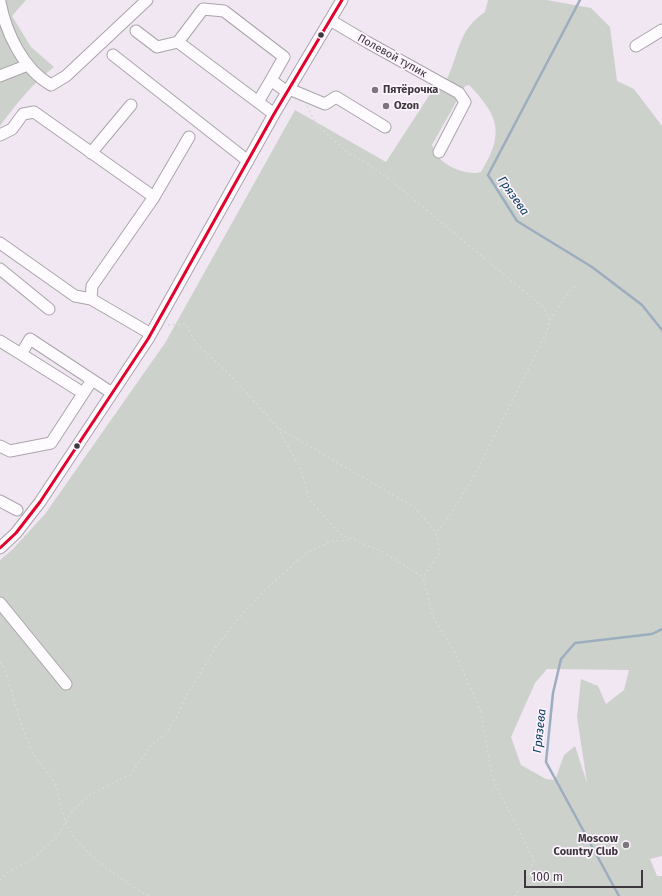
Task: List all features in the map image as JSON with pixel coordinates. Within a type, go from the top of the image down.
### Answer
[{"type":"street","points":[[0,2],[2,14],[28,66],[39,78],[51,85],[66,76],[147,0]]},
{"type":"street","points":[[0,548],[16,533],[36,508],[152,333],[274,114],[342,0]]},
{"type":"street","points":[[136,31],[157,47],[178,42],[203,9],[224,11],[284,57],[258,102]]},
{"type":"street","name":"Полевой тупик","points":[[330,20],[459,93],[465,102],[439,152]]},
{"type":"street","points":[[636,46],[662,30]]},
{"type":"street","points":[[178,42],[274,114]]},
{"type":"street","points":[[113,55],[248,161]]},
{"type":"street","points":[[0,76],[28,66]]},
{"type":"street","points":[[271,80],[288,90],[324,104],[336,97],[385,127]]},
{"type":"street","points":[[91,152],[131,105]]},
{"type":"street","points":[[0,135],[12,129],[23,114],[34,112],[154,197]]},
{"type":"street","points":[[91,299],[92,286],[154,197],[189,137]]},
{"type":"street","points":[[0,243],[75,296],[91,299],[152,333]]},
{"type":"street","points":[[0,269],[49,309]]},
{"type":"street","points":[[21,354],[30,339],[92,380],[114,391]]},
{"type":"street","points":[[0,341],[83,393]]},
{"type":"street","points":[[0,446],[10,451],[51,443],[92,380]]},
{"type":"street","points":[[0,500],[17,510]]},
{"type":"street","points":[[0,604],[66,684]]},
{"type":"path","points":[[306,96],[307,108],[316,124],[332,139],[348,153],[367,162],[393,182],[543,307],[550,320]]},
{"type":"path","points":[[436,532],[445,522],[474,476],[546,332],[550,320],[565,296],[574,286]]},
{"type":"path","points":[[152,333],[186,324],[195,342],[234,379],[278,428],[301,470],[309,499],[340,534],[383,552],[423,577],[433,617],[454,651],[481,712],[492,777],[534,860],[522,886],[515,896]]},
{"type":"path","points":[[278,428],[414,507],[436,532],[440,552],[423,577]]},
{"type":"path","points":[[0,880],[6,873],[30,860],[47,846],[58,835],[65,820],[73,810],[91,794],[130,775],[152,744],[166,733],[216,647],[239,618],[264,591],[306,553],[332,541],[352,540]]},
{"type":"path","points":[[0,662],[4,666],[23,728],[34,754],[53,782],[65,820],[70,829],[83,847],[112,872],[148,896]]},
{"type":"shaded area","points":[[0,0],[26,0],[12,16],[31,47],[54,67],[25,95],[0,126]]},
{"type":"shaded area","points":[[488,0],[547,0],[591,8],[610,27],[617,81],[634,89],[662,126],[662,856],[650,859],[657,876],[662,876],[662,896],[0,896],[0,560],[13,549],[45,514],[165,343],[295,110],[386,162],[441,77],[447,79],[465,34],[476,19],[485,12]],"holes":[[[469,85],[487,107],[495,126],[493,147],[481,172],[476,173],[464,172],[446,164],[436,155],[432,145],[465,86]],[[547,669],[629,670],[624,690],[606,704],[598,686],[581,679],[577,717],[587,783],[575,746],[564,755],[555,780],[546,779],[521,765],[511,737],[535,683]]]},
{"type":"waterway","name":"Грязева","points":[[580,0],[488,175],[517,221],[592,267],[642,305],[662,330]]},
{"type":"waterway","name":"Грязева","points":[[619,896],[546,762],[553,693],[561,659],[575,643],[652,634],[662,629]]},
{"type":"transit line","points":[[0,548],[16,533],[40,502],[148,339],[274,114],[342,0]]},
{"type":"place","name":"Пятёрочка","points":[[375,90]]},
{"type":"place","name":"Ozon","points":[[386,106]]},
{"type":"place","name":"Moscow Country Club","points":[[626,845]]}]
